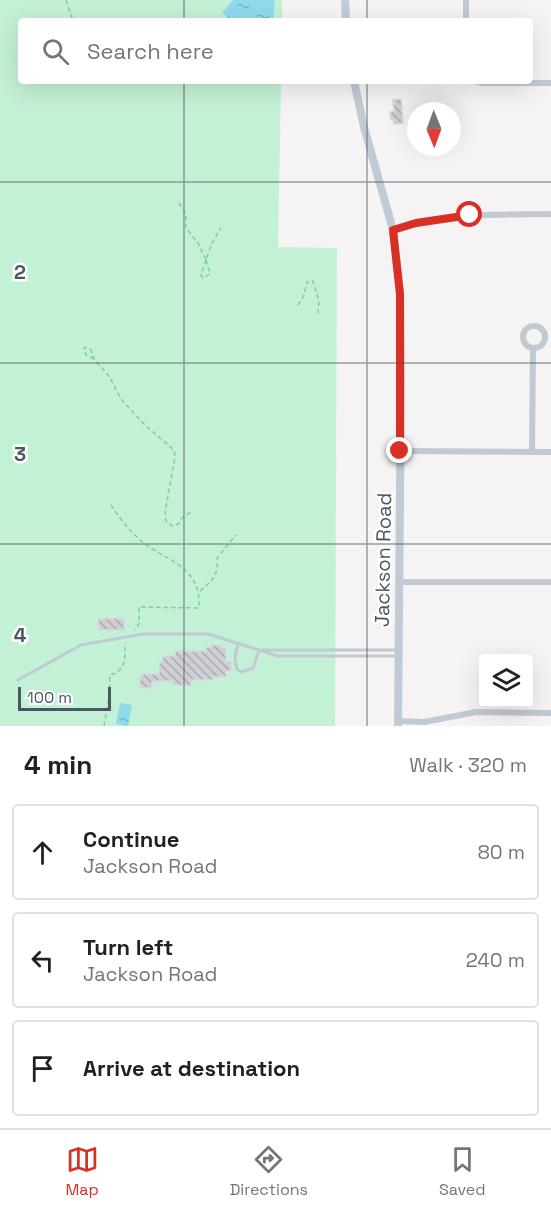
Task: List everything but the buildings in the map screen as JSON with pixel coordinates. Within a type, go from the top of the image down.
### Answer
[{"type":"street","points":[[345,0],[346,18]]},
{"type":"street","points":[[466,0],[466,18]]},
{"type":"street","points":[[533,83],[551,83]]},
{"type":"street","name":"Jackson Road","points":[[355,84],[364,127],[393,230],[400,294],[398,723]]},
{"type":"street","points":[[393,230],[453,216],[551,214]]},
{"type":"street","points":[[532,452],[533,348]]},
{"type":"street","points":[[400,451],[551,452]]},
{"type":"street","points":[[399,582],[551,582]]},
{"type":"street","points":[[398,723],[424,722],[476,712],[551,713]]},
{"type":"lane","points":[[18,680],[81,645],[143,634],[208,634],[278,656],[398,653]]},
{"type":"lane","points":[[239,643],[236,651],[237,669],[242,672],[254,668],[260,650]]},
{"type":"path","points":[[66,0],[72,18]]},
{"type":"path","points":[[179,202],[186,214],[186,228],[198,243],[206,260],[210,274],[203,278],[201,275],[206,260],[212,243],[221,228]]},
{"type":"path","points":[[298,305],[304,295],[307,282],[313,281],[319,301],[318,312]]},
{"type":"path","points":[[94,359],[109,376],[121,399],[146,426],[174,450],[175,457],[165,512],[166,521],[172,526],[178,524],[191,512]]},
{"type":"path","points":[[111,505],[118,516],[140,539],[182,566],[191,576],[199,591],[200,608],[139,608],[139,624],[134,632]]},
{"type":"path","points":[[199,591],[214,579],[218,568],[217,558],[236,535]]},
{"type":"path","points":[[104,726],[110,675],[124,664],[125,642]]},
{"type":"green space","points":[[0,0],[282,0],[282,18],[18,18],[18,84],[281,84],[278,247],[337,248],[335,726],[0,726]]},
{"type":"water","points":[[233,0],[275,0],[273,18],[228,18],[222,13]]},
{"type":"water","points":[[120,703],[132,705],[128,726],[116,724]]},
{"type":"route","points":[[400,451],[400,294],[393,230],[434,219],[470,215]]}]
